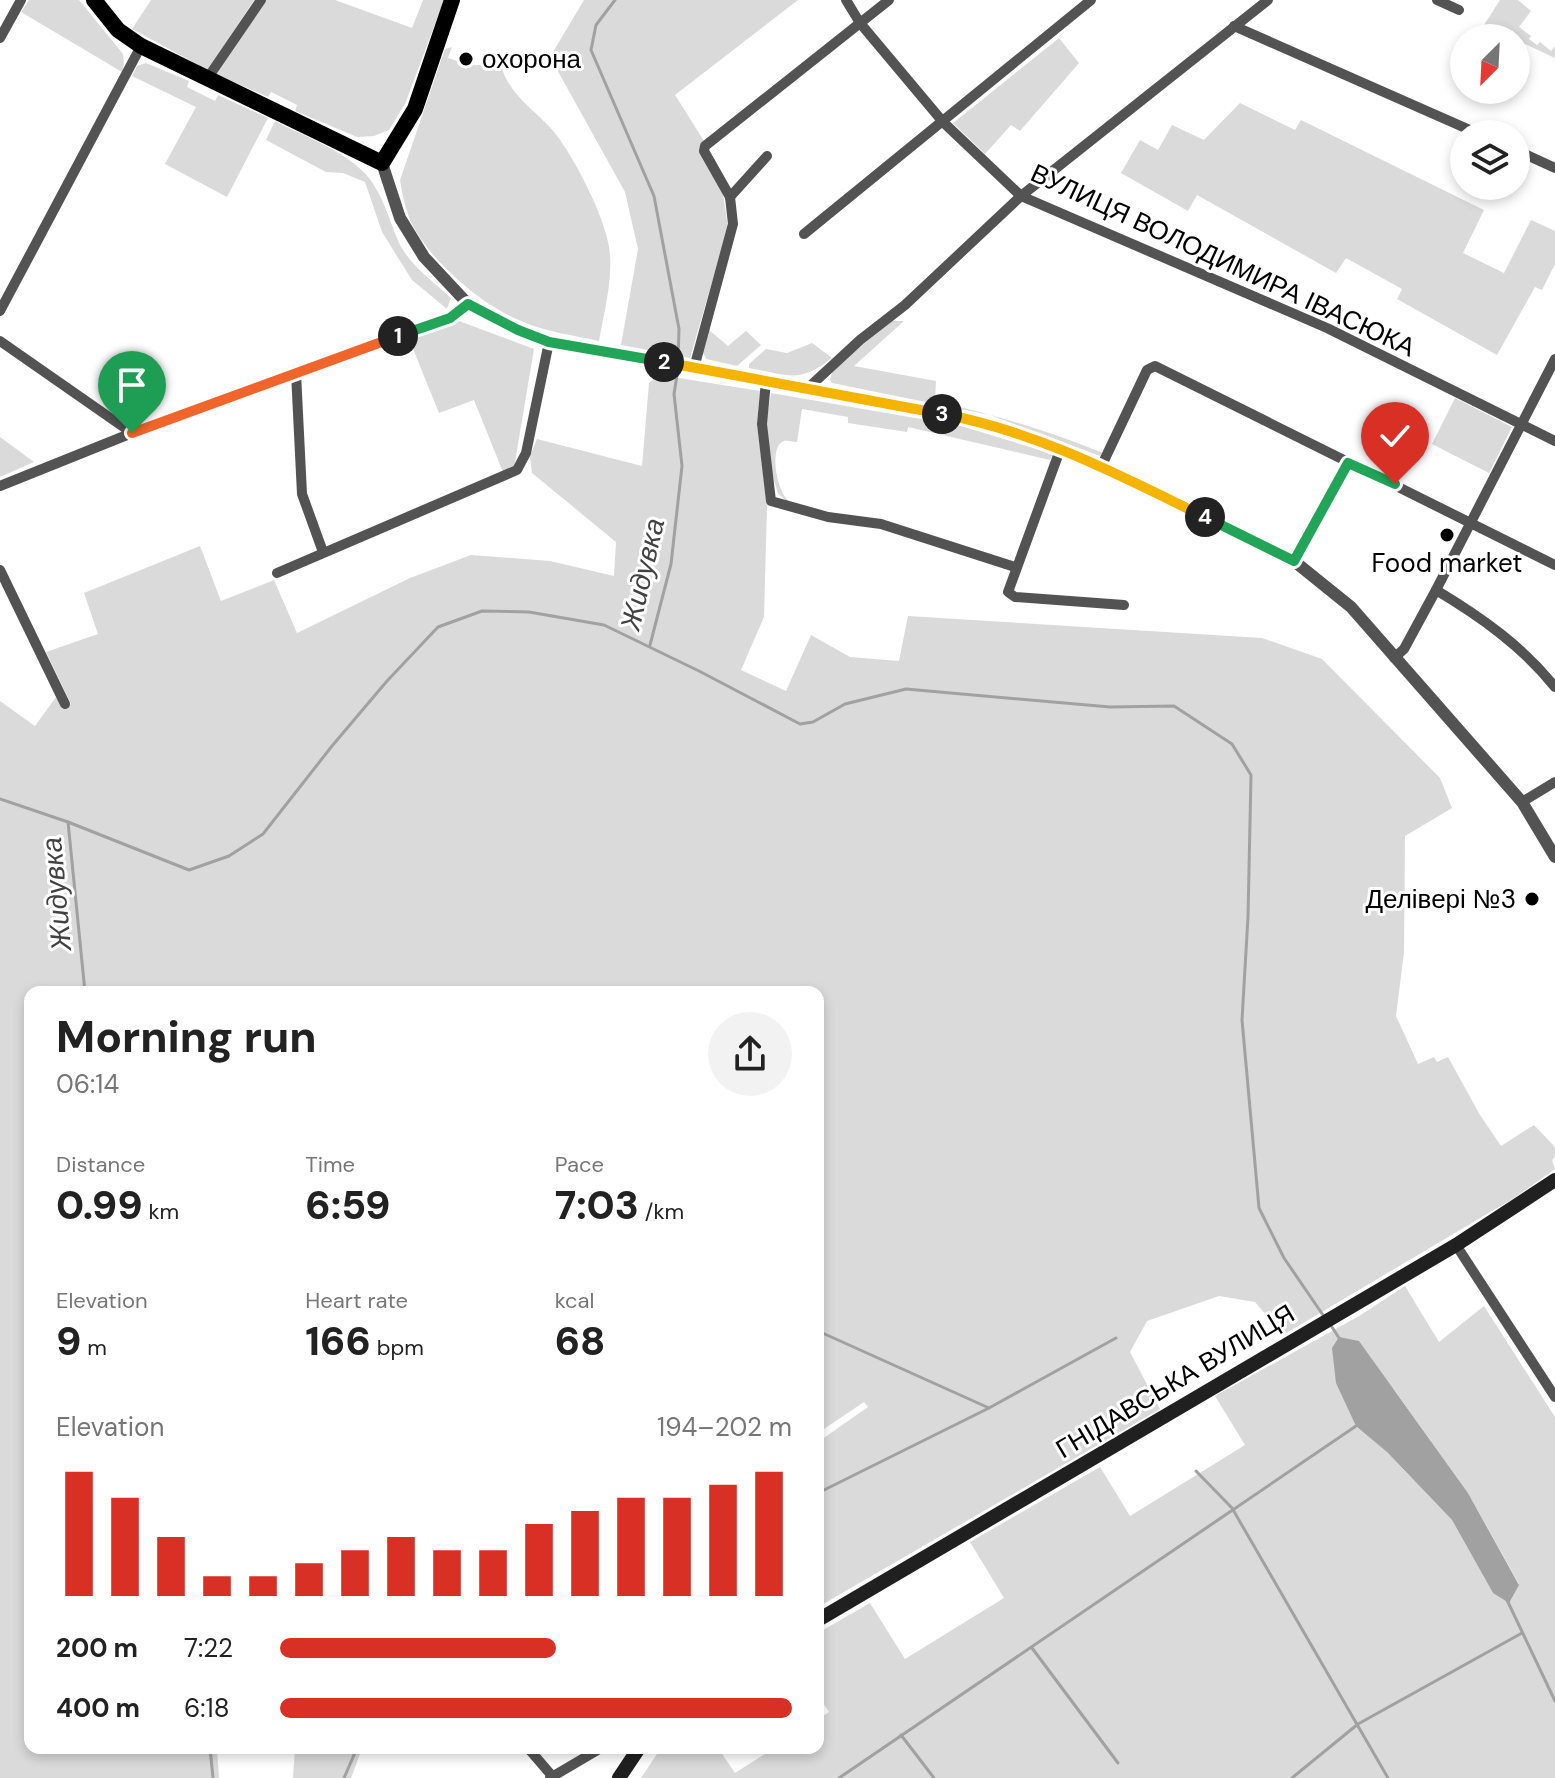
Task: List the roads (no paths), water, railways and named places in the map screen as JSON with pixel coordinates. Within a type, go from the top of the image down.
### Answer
[{"type":"main road","points":[[94,0],[118,30],[141,46],[382,163],[415,109],[452,0]]},
{"type":"main road","name":"ГНІДАВСЬКА ВУЛИЦЯ","points":[[824,1616],[1456,1245],[1555,1180]]},
{"type":"main road","points":[[619,1778],[635,1754]]},
{"type":"street","points":[[0,38],[21,0]]},
{"type":"street","points":[[207,79],[261,0]]},
{"type":"street","name":"ВУЛИЦЯ ВОЛОДИМИРА ІВАСЮКА","points":[[846,0],[860,23],[943,122],[1021,196],[1327,328],[1555,441]]},
{"type":"street","points":[[690,367],[733,224],[730,197],[704,151],[705,146],[889,0]]},
{"type":"street","points":[[804,234],[1091,0]]},
{"type":"street","points":[[807,389],[860,340],[905,305],[1021,196],[1268,0]]},
{"type":"street","points":[[1437,0],[1459,10]]},
{"type":"street","points":[[1234,26],[1450,121]]},
{"type":"street","points":[[0,311],[141,46]]},
{"type":"street","points":[[730,197],[767,156]]},
{"type":"street","points":[[1530,156],[1555,168]]},
{"type":"street","points":[[382,163],[400,218],[424,257],[468,304],[518,330],[549,342],[968,419],[1101,467],[1294,561],[1351,607],[1522,802],[1555,857]]},
{"type":"street","points":[[0,486],[132,433],[450,318],[468,304]]},
{"type":"street","points":[[0,341],[132,433]]},
{"type":"street","points":[[277,573],[507,477],[517,470],[526,453],[549,342]]},
{"type":"street","points":[[1394,658],[1404,649],[1436,590],[1555,359]]},
{"type":"street","points":[[1101,467],[1147,370],[1155,366],[1555,565]]},
{"type":"street","points":[[296,373],[302,494],[323,552]]},
{"type":"street","points":[[766,381],[762,424],[771,501],[828,517],[881,524],[1015,567]]},
{"type":"street","points":[[1060,450],[1008,589],[1012,596],[1124,605]]},
{"type":"street","points":[[1294,561],[1348,463]]},
{"type":"street","points":[[0,570],[65,704]]},
{"type":"street","points":[[1436,590],[1502,633],[1535,662],[1555,687]]},
{"type":"street","points":[[1522,802],[1555,782]]},
{"type":"street","points":[[1456,1245],[1555,1397]]},
{"type":"street","points":[[533,1754],[552,1777],[591,1754]]},
{"type":"waterway","name":"Жидувка","points":[[615,0],[596,25],[591,50],[654,196],[679,329],[678,361]]},
{"type":"waterway","name":"Жидувка","points":[[650,645],[671,564],[682,466],[674,394],[678,369]]},
{"type":"waterway","points":[[84,986],[68,822],[189,870],[229,856],[263,834],[332,746],[438,627],[482,611],[529,612],[604,625],[800,724],[813,722],[845,704],[906,689],[1110,707],[1174,706],[1232,744],[1251,775],[1242,1020],[1259,1208],[1284,1258],[1325,1318]]},
{"type":"waterway","points":[[0,799],[68,822]]},
{"type":"waterway","points":[[1330,1324],[1341,1341]]},
{"type":"waterway","points":[[824,1334],[989,1408]]},
{"type":"waterway","points":[[824,1490],[989,1408],[1116,1338]]},
{"type":"waterway","points":[[839,1778],[1356,1426]]},
{"type":"waterway","points":[[1196,1471],[1232,1508],[1388,1778]]},
{"type":"waterway","points":[[1507,1600],[1555,1701]]},
{"type":"waterway","points":[[1292,1778],[1358,1724],[1522,1633]]},
{"type":"waterway","points":[[1032,1648],[1118,1763]]},
{"type":"waterway","points":[[901,1735],[934,1778]]},
{"type":"waterway","name":"Жидувка","points":[[211,1754],[213,1778]]},
{"type":"waterway","points":[[344,1778],[354,1754]]},
{"type":"place","name":"охорона","points":[[466,59]]},
{"type":"place","name":"Food market","points":[[1447,535]]},
{"type":"place","name":"Делівері №3","points":[[1532,899]]}]
